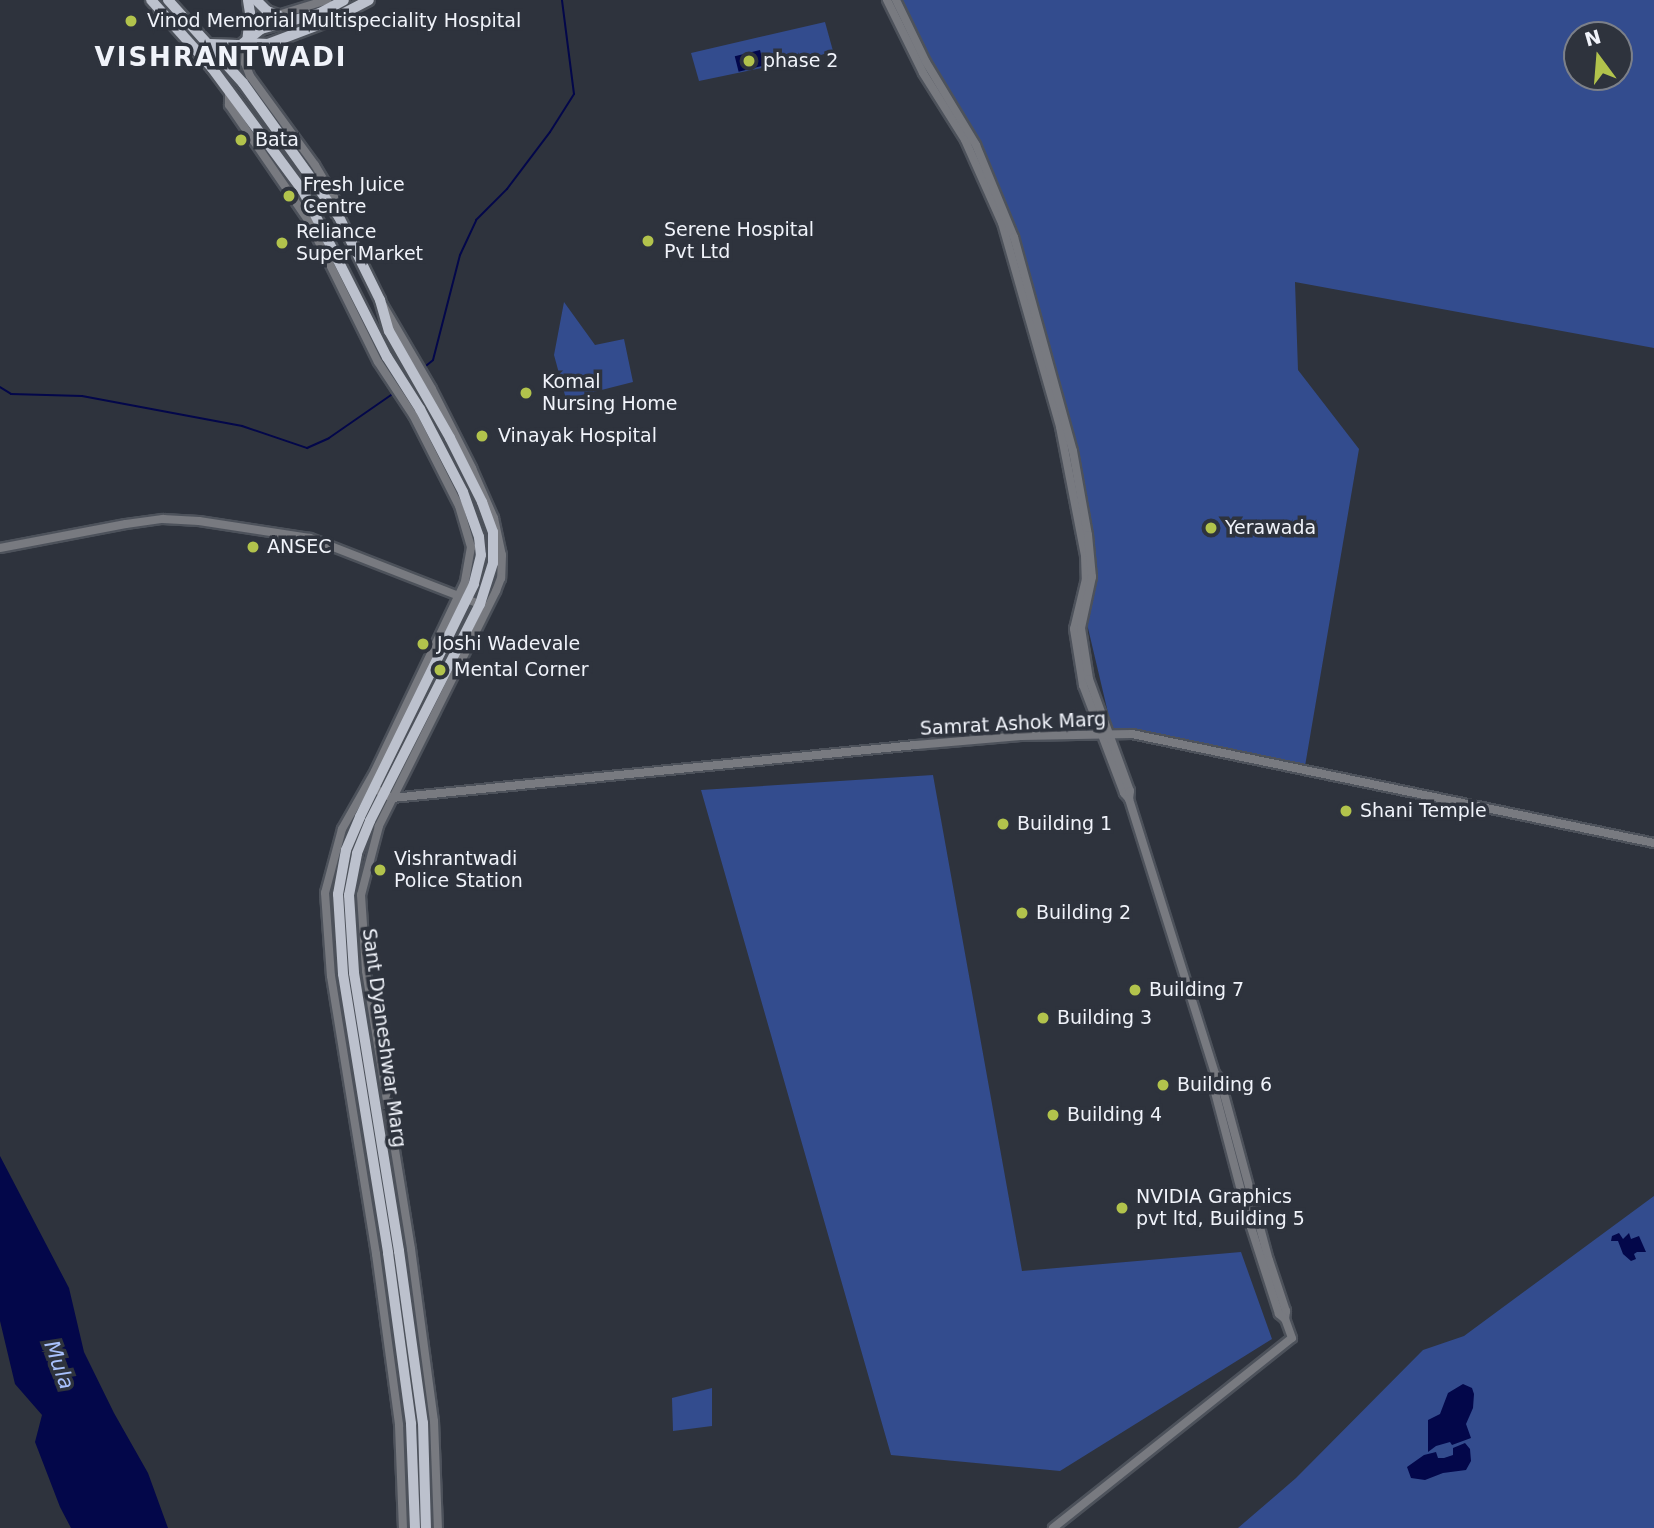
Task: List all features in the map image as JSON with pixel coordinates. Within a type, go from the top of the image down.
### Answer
[{"type":"main road","points":[[151,0],[212,68],[246,44],[261,29],[320,13],[344,0]]},
{"type":"main road","points":[[168,0],[225,60],[339,216]]},
{"type":"main road","points":[[210,44],[268,44],[329,21],[369,0]]},
{"type":"main road","points":[[246,44],[252,2],[278,15]]},
{"type":"main road","name":"Sant Dyaneshwar Marg","points":[[212,68],[303,191],[394,378],[463,492],[479,537],[479,568],[371,787],[346,850],[338,894],[343,974],[388,1253],[411,1424],[415,1528]]},
{"type":"main road","name":"Sant Dyaneshwar Marg","points":[[339,216],[381,305],[389,331],[426,387],[491,523],[495,555],[484,605],[357,854],[349,895],[354,972],[399,1251],[422,1423],[426,1528]]},
{"type":"street","points":[[249,24],[327,0]]},
{"type":"street","points":[[887,0],[923,73],[965,140],[1002,223],[1060,427],[1074,493],[1087,566],[1075,617],[1075,643],[1083,685],[1106,734]]},
{"type":"street","points":[[896,0],[926,62],[976,145],[995,184],[1014,237],[1073,451],[1093,571],[1082,619],[1089,680],[1215,1074],[1220,1079],[1225,1117],[1293,1338],[1053,1528]]},
{"type":"street","points":[[246,44],[245,63],[250,76],[315,165],[337,202],[339,216]]},
{"type":"street","points":[[0,548],[126,524],[179,519],[310,538],[484,605],[500,578],[502,555],[494,518],[483,485],[426,387]]},
{"type":"street","name":"Samrat Ashok Marg","points":[[388,796],[916,745],[1021,736],[1106,734],[1161,738],[1315,775],[1654,843]]},
{"type":"street","points":[[402,1528],[399,1425],[376,1254],[331,976],[325,916],[328,873],[335,847],[371,787],[388,796],[369,857],[361,895],[366,971],[411,1249],[434,1421],[438,1528]]},
{"type":"shaded area","points":[[891,0],[1654,0],[1654,348],[1295,282],[1298,370],[1359,449],[1304,772],[1113,734],[1079,590],[1083,577],[1089,577],[1067,423],[966,138]]},
{"type":"shaded area","points":[[825,22],[833,51],[699,81],[691,53]]},
{"type":"shaded area","points":[[564,302],[595,345],[624,339],[633,382],[566,399],[554,355]]},
{"type":"shaded area","points":[[933,775],[1022,1271],[1241,1252],[1272,1339],[1060,1471],[891,1455],[701,790]]},
{"type":"shaded area","points":[[1654,1196],[1654,1528],[1238,1528],[1296,1478],[1423,1350],[1464,1336]]},
{"type":"shaded area","points":[[712,1388],[712,1426],[673,1431],[672,1398]]},
{"type":"water","name":"phase 2","points":[[760,50],[764,66],[739,72],[735,56]]},
{"type":"water","name":"Mula","points":[[0,1156],[69,1288],[84,1352],[148,1473],[168,1528],[71,1528],[60,1507],[35,1442],[42,1415],[15,1384],[0,1321]]},
{"type":"water","points":[[1619,1233],[1623,1239],[1629,1233],[1631,1239],[1639,1236],[1646,1252],[1637,1252],[1634,1254],[1636,1259],[1631,1261],[1623,1254],[1618,1241],[1611,1241],[1612,1236]]},
{"type":"water","points":[[1463,1384],[1472,1388],[1474,1394],[1473,1408],[1466,1424],[1471,1438],[1452,1445],[1450,1442],[1436,1446],[1428,1452],[1428,1420],[1440,1414],[1448,1393]]},
{"type":"water","points":[[1465,1443],[1470,1449],[1471,1461],[1466,1470],[1443,1473],[1425,1480],[1411,1478],[1407,1467],[1424,1455],[1436,1452],[1438,1458],[1444,1458],[1453,1455],[1453,1448]]},
{"type":"waterway","points":[[422,369],[433,360],[460,255],[476,220],[507,189],[550,132],[574,94],[562,0]]},
{"type":"waterway","points":[[0,387],[11,394],[82,396],[242,426],[307,448],[329,438],[394,393]]},
{"type":"place","name":"Vinod Memorial Multispeciality Hospital","points":[[131,21]]},
{"type":"place","name":"phase 2","points":[[749,61]]},
{"type":"place","name":"Bata","points":[[241,140]]},
{"type":"place","name":"Fresh Juice Centre","points":[[289,196]]},
{"type":"place","name":"Serene Hospital Pvt Ltd","points":[[648,241]]},
{"type":"place","name":"Reliance Super Market","points":[[282,243]]},
{"type":"place","name":"Komal Nursing Home","points":[[526,393]]},
{"type":"place","name":"Vinayak Hospital","points":[[482,436]]},
{"type":"place","name":"Yerawada","points":[[1211,528]]},
{"type":"place","name":"ANSEC","points":[[253,547]]},
{"type":"place","name":"Joshi Wadevale","points":[[423,644]]},
{"type":"place","name":"Mental Corner","points":[[440,670]]},
{"type":"place","name":"Shani Temple","points":[[1346,811]]},
{"type":"place","name":"Building 1","points":[[1003,824]]},
{"type":"place","name":"Vishrantwadi Police Station","points":[[380,870]]},
{"type":"place","name":"Building 2","points":[[1022,913]]},
{"type":"place","name":"Building 7","points":[[1135,990]]},
{"type":"place","name":"Building 3","points":[[1043,1018]]},
{"type":"place","name":"Building 6","points":[[1163,1085]]},
{"type":"place","name":"Building 4","points":[[1053,1115]]},
{"type":"place","name":"NVIDIA Graphics pvt ltd, Building 5","points":[[1122,1208]]},
{"type":"district","name":"VISHRANTWADI","points":[[221,58]]}]
